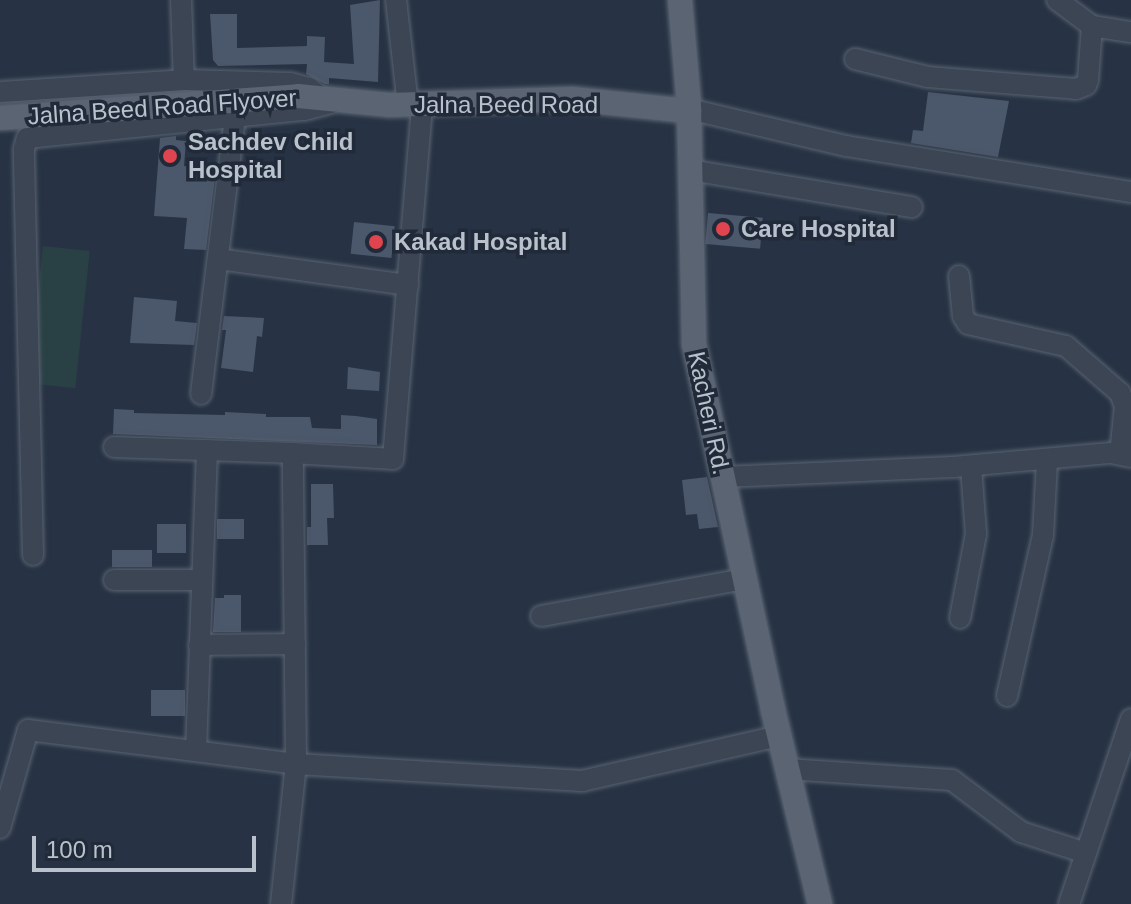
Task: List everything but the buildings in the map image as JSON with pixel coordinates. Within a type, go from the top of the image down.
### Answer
[{"type":"main road","name":"Kacheri Rd.","points":[[680,0],[689,110],[694,344],[773,710],[820,904]]},
{"type":"main road","name":"Jalna Beed Road Flyover","points":[[0,118],[275,97],[332,99]]},
{"type":"main road","name":"Jalna Beed Road","points":[[332,99],[415,105],[572,99],[689,110]]},
{"type":"street","points":[[181,0],[184,80]]},
{"type":"street","points":[[114,447],[393,459],[408,285],[415,105],[396,0]]},
{"type":"street","points":[[1057,0],[1092,26],[1131,32]]},
{"type":"street","points":[[855,59],[928,77],[1076,89],[1086,85],[1088,80],[1092,26]]},
{"type":"street","points":[[0,92],[184,80],[290,83],[332,99]]},
{"type":"street","points":[[33,555],[25,142],[38,135],[314,109],[332,99]]},
{"type":"street","points":[[689,110],[846,146],[1131,192]]},
{"type":"street","points":[[201,394],[235,117]]},
{"type":"street","points":[[690,170],[912,207]]},
{"type":"street","points":[[218,259],[408,285]]},
{"type":"street","points":[[723,477],[971,466],[1126,455],[1125,410],[1120,393],[1066,346],[968,324],[963,316],[959,276]]},
{"type":"street","points":[[196,751],[207,450]]},
{"type":"street","points":[[281,904],[296,764],[293,453]]},
{"type":"street","points":[[1007,696],[1043,535],[1047,460]]},
{"type":"street","points":[[960,618],[976,534],[971,466]]},
{"type":"street","points":[[541,616],[745,579]]},
{"type":"street","points":[[114,580],[202,580]]},
{"type":"street","points":[[199,645],[295,644]]},
{"type":"street","points":[[1069,904],[1131,719]]},
{"type":"street","points":[[0,828],[28,730],[296,764],[591,779],[779,736]]},
{"type":"street","points":[[787,769],[952,780],[1021,832],[1086,853]]},
{"type":"green space","points":[[43,246],[90,251],[75,388],[29,383]]},
{"type":"place","name":"Sachdev Child Hospital","points":[[170,156]]},
{"type":"place","name":"Care Hospital","points":[[723,229]]},
{"type":"place","name":"Kakad Hospital","points":[[376,242]]}]
